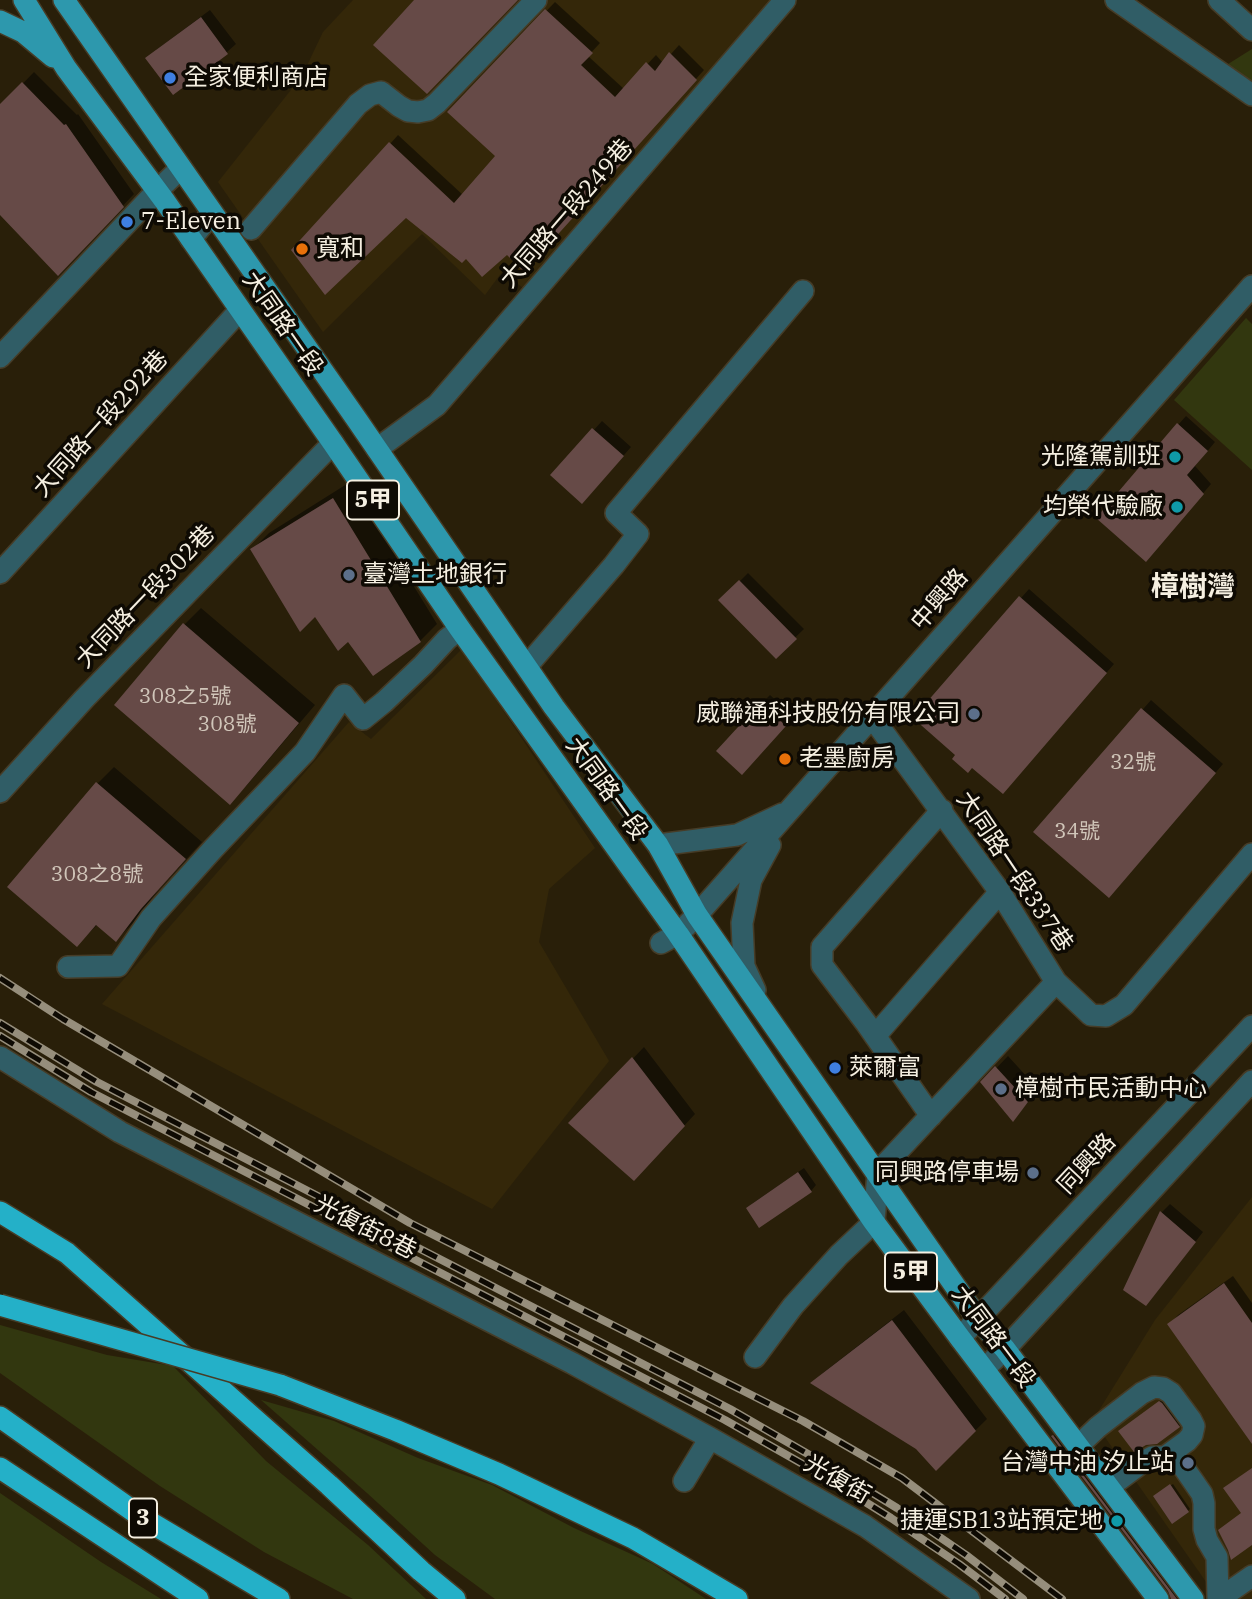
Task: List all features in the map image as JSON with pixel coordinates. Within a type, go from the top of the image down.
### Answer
[{"type":"highway","points":[[0,1212],[67,1253],[330,1485],[421,1572],[455,1599]]},
{"type":"highway","points":[[0,1305],[279,1385],[395,1430],[499,1474],[632,1538],[737,1599]]},
{"type":"highway","name":"3","points":[[6,1422],[142,1518],[279,1599]]},
{"type":"highway","name":"3","points":[[0,1468],[198,1599]]},
{"type":"main road","name":"大同路一段","points":[[24,0],[66,68],[191,239],[529,726],[670,938],[874,1222],[1158,1599]]},
{"type":"main road","name":"大同路一段","points":[[68,2],[554,707],[658,845],[697,915],[978,1319],[1005,1349],[1193,1599]]},
{"type":"main road","points":[[0,21],[23,32],[66,68]]},
{"type":"main road","points":[[529,726],[554,707]]},
{"type":"street","points":[[251,229],[358,104],[370,95],[381,92],[408,111],[428,110],[536,0]]},
{"type":"street","name":"大同路一段249巷","points":[[377,449],[438,405],[785,0]]},
{"type":"street","points":[[1116,0],[1252,95]]},
{"type":"street","points":[[1219,0],[1252,30]]},
{"type":"street","points":[[0,357],[181,168]]},
{"type":"street","points":[[191,239],[212,213]]},
{"type":"street","name":"中興路","points":[[670,938],[697,915],[1252,286]]},
{"type":"street","points":[[527,666],[638,534],[616,513],[803,291]]},
{"type":"street","name":"大同路一段292巷","points":[[0,573],[240,310]]},
{"type":"street","name":"大同路一段302巷","points":[[0,792],[84,699],[333,443]]},
{"type":"street","points":[[68,967],[118,966],[151,918],[305,752],[344,695],[363,719],[460,629]]},
{"type":"street","name":"大同路一段337巷","points":[[872,717],[1000,892],[1056,982],[878,1172]]},
{"type":"street","points":[[658,845],[737,835],[790,810]]},
{"type":"street","points":[[764,1009],[744,966],[742,923],[751,880],[790,810]]},
{"type":"street","points":[[931,1116],[822,965],[822,947],[942,810]]},
{"type":"street","points":[[1056,982],[1091,1015],[1106,1016],[1124,1005],[1252,854]]},
{"type":"street","points":[[875,1036],[1000,892]]},
{"type":"street","name":"同興路","points":[[960,1338],[1252,1026]]},
{"type":"street","name":"光復街8巷","points":[[0,1057],[120,1132],[572,1363],[710,1438]]},
{"type":"street","points":[[984,1369],[1252,1081]]},
{"type":"street","points":[[755,1357],[793,1306],[839,1255],[874,1222],[878,1172]]},
{"type":"street","points":[[1078,1446],[1142,1393],[1154,1387],[1163,1388],[1171,1393],[1194,1426],[1187,1441],[1165,1457]]},
{"type":"street","points":[[684,1481],[710,1438]]},
{"type":"street","name":"光復街","points":[[710,1438],[865,1526],[970,1599]]},
{"type":"street","points":[[1109,1488],[1152,1457],[1175,1459],[1182,1465],[1202,1494],[1204,1529],[1216,1557],[1218,1599]]},
{"type":"street","points":[[1218,1599],[1252,1576]]},
{"type":"shaded area","points":[[353,0],[778,0],[527,291],[502,272],[485,295],[422,234],[323,332],[218,182],[302,76],[323,32]]},
{"type":"shaded area","points":[[462,649],[595,848],[549,889],[539,942],[609,1061],[492,1209],[102,1004],[349,722],[371,739]]},
{"type":"shaded area","name":"台灣中油 汐止站","points":[[1252,1197],[1252,1599],[1218,1599],[1093,1420],[1155,1320]]},
{"type":"green space","points":[[1252,49],[1252,95],[1217,71]]},
{"type":"green space","points":[[1246,318],[1252,324],[1252,470],[1174,400]]},
{"type":"green space","points":[[0,1325],[107,1355],[173,1366],[266,1461],[368,1545],[426,1599],[353,1599],[264,1552],[160,1486],[0,1373]]},
{"type":"green space","points":[[261,1400],[334,1421],[418,1458],[492,1485],[574,1528],[653,1564],[706,1599],[495,1599],[435,1555]]},
{"type":"green space","points":[[0,1493],[101,1562],[161,1599],[0,1599]]},
{"type":"building","points":[[414,0],[518,0],[427,94],[373,45]]},
{"type":"building","points":[[545,9],[593,53],[581,65],[615,97],[646,62],[655,71],[669,52],[697,80],[524,272],[507,255],[482,277],[466,259],[462,263],[406,218],[325,295],[291,250],[389,142],[454,203],[495,156],[447,112]]},
{"type":"building","points":[[201,17],[228,54],[173,95],[145,58]]},
{"type":"building","points":[[22,82],[64,125],[66,124],[124,207],[58,276],[0,215],[0,104]]},
{"type":"building","points":[[1177,423],[1208,451],[1187,475],[1204,494],[1146,562],[1096,518]]},
{"type":"building","points":[[592,428],[624,456],[582,504],[550,475]]},
{"type":"building","points":[[333,498],[421,642],[373,676],[348,642],[338,651],[315,617],[300,632],[250,549]]},
{"type":"building","points":[[739,580],[797,639],[776,659],[718,600]]},
{"type":"building","points":[[1019,596],[1107,673],[1003,794],[972,768],[968,773],[952,759],[955,755],[913,718]]},
{"type":"building","points":[[183,623],[299,723],[230,805],[114,705]]},
{"type":"building","points":[[761,702],[786,726],[742,775],[716,751]]},
{"type":"building","points":[[1141,708],[1216,773],[1109,898],[1033,832]]},
{"type":"building","points":[[96,782],[186,859],[141,909],[116,942],[96,925],[77,947],[7,887]]},
{"type":"building","points":[[632,1057],[685,1126],[634,1181],[568,1123]]},
{"type":"building","name":"樟樹市民活動中心","points":[[995,1066],[1028,1102],[1013,1122],[980,1082]]},
{"type":"building","points":[[798,1172],[812,1192],[759,1228],[746,1208]]},
{"type":"building","points":[[1160,1211],[1196,1242],[1146,1306],[1123,1290]]},
{"type":"building","points":[[1224,1283],[1252,1323],[1252,1444],[1167,1324]]},
{"type":"building","points":[[892,1320],[976,1431],[936,1471],[916,1449],[810,1383]]},
{"type":"building","points":[[1159,1401],[1180,1427],[1157,1444],[1146,1445],[1134,1452],[1118,1431]]},
{"type":"building","points":[[1053,1435],[1177,1599],[1171,1599],[1168,1591],[1051,1436]]},
{"type":"building","points":[[1252,1468],[1252,1545],[1231,1560],[1218,1530],[1241,1513],[1223,1488]]},
{"type":"building","points":[[1170,1484],[1189,1512],[1172,1524],[1153,1496]]},
{"type":"railway","points":[[0,978],[63,1019],[410,1223],[803,1421],[902,1478],[1062,1599]]},
{"type":"railway","points":[[0,1023],[97,1082],[730,1409],[897,1508],[966,1555],[1023,1599]]},
{"type":"railway","points":[[0,1036],[91,1092],[725,1420],[891,1518],[1005,1599]]},
{"type":"place","name":"全家便利商店","points":[[170,78]]},
{"type":"place","name":"7-Eleven","points":[[127,222]]},
{"type":"place","name":"寬和","points":[[302,249]]},
{"type":"place","name":"光隆駕訓班","points":[[1175,457]]},
{"type":"place","name":"均榮代驗廠","points":[[1177,507]]},
{"type":"place","name":"臺灣土地銀行","points":[[349,575]]},
{"type":"place","name":"威聯通科技股份有限公司","points":[[974,714]]},
{"type":"place","name":"老墨廚房","points":[[785,759]]},
{"type":"place","name":"萊爾富","points":[[835,1068]]},
{"type":"place","name":"樟樹市民活動中心","points":[[1001,1089]]},
{"type":"place","name":"同興路停車場","points":[[1033,1173]]},
{"type":"place","name":"台灣中油 汐止站","points":[[1188,1463]]},
{"type":"place","name":"捷運SB13站預定地","points":[[1117,1521]]},
{"type":"district","name":"樟樹灣","points":[[1193,588]]}]
